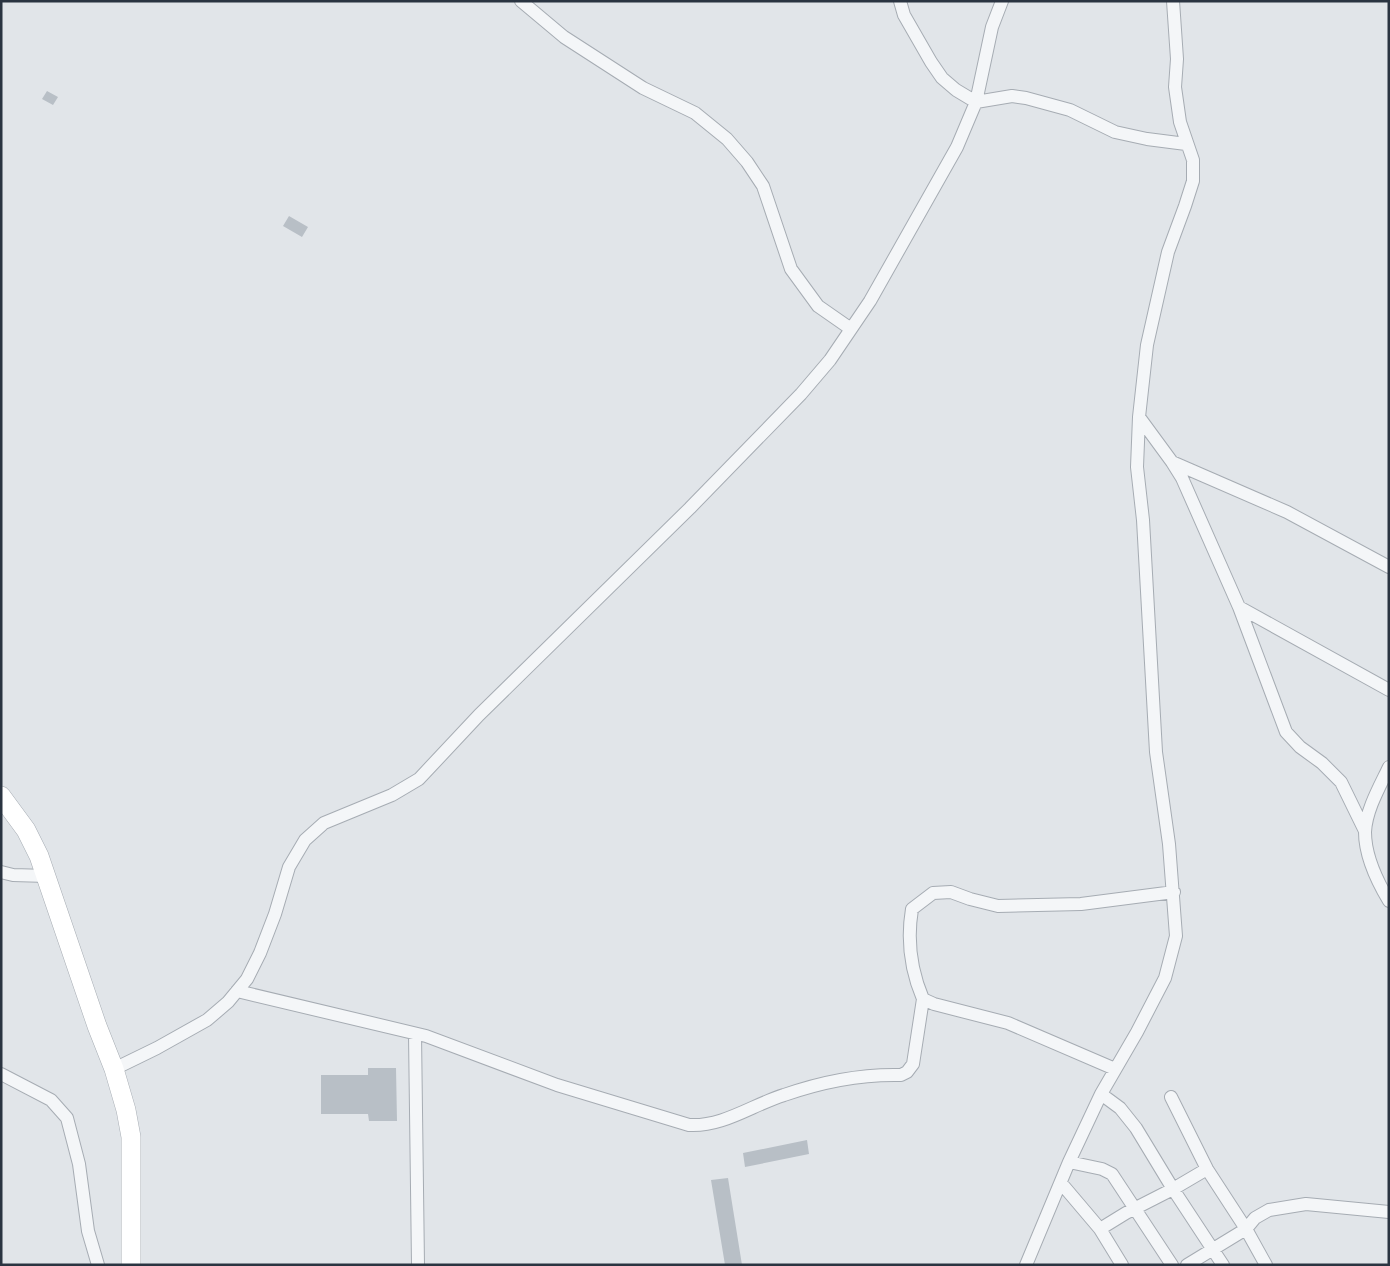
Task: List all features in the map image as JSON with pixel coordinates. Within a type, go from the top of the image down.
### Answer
[{"type":"main road","points":[[1,796],[26,830],[39,856],[91,1009],[114,1069],[126,1110],[131,1137],[131,1265]]},
{"type":"street","points":[[521,1],[564,37],[642,88],[695,113],[727,139],[747,162],[763,186],[791,269],[818,306],[851,329]]},
{"type":"street","points":[[900,1],[904,15],[942,78],[956,90],[976,102],[1012,96],[1026,98],[1070,110],[1115,132],[1147,139],[1186,144]]},
{"type":"street","points":[[114,1069],[207,1020],[228,1002],[246,979],[260,953],[275,914],[289,867],[305,840],[324,823],[392,795],[419,779],[479,716],[690,508],[801,394],[830,360],[870,301],[952,156],[976,102],[992,27],[1002,1]]},
{"type":"street","points":[[1026,1265],[1069,1162],[1101,1094],[1165,978],[1176,936],[1170,844],[1156,752],[1143,520],[1137,467],[1139,417],[1147,345],[1168,252],[1193,180],[1193,160],[1180,122],[1175,87],[1177,59],[1173,1]]},
{"type":"street","points":[[1139,417],[1182,478],[1239,607],[1286,732],[1300,747],[1322,763],[1341,782],[1365,831],[1377,880],[1389,901]]},
{"type":"street","points":[[1172,462],[1287,512],[1389,567]]},
{"type":"street","points":[[1239,607],[1389,690]]},
{"type":"street","points":[[1365,831],[1371,808],[1389,766]]},
{"type":"street","points":[[1,872],[13,875],[46,876]]},
{"type":"street","points":[[237,991],[415,1034],[583,1093],[689,1125],[703,1126],[743,1113],[782,1095],[811,1087],[860,1076],[901,1075],[907,1072],[913,1064],[923,999],[918,988],[913,965],[909,929],[912,909],[933,893],[951,892],[998,906],[1081,904],[1174,892]]},
{"type":"street","points":[[923,999],[934,1004],[1008,1023],[1115,1069]]},
{"type":"street","points":[[415,1034],[418,1265]]},
{"type":"street","points":[[1,1074],[51,1100],[66,1118],[80,1164],[88,1230],[98,1265]]},
{"type":"street","points":[[1101,1094],[1120,1108],[1136,1128],[1172,1190],[1223,1265]]},
{"type":"street","points":[[1171,1097],[1207,1169],[1246,1229],[1266,1265]]},
{"type":"street","points":[[1069,1162],[1102,1169],[1112,1174],[1172,1265]]},
{"type":"street","points":[[1100,1229],[1207,1169]]},
{"type":"street","points":[[1061,1182],[1100,1229],[1122,1265]]},
{"type":"street","points":[[1187,1265],[1246,1229],[1255,1218],[1269,1210],[1306,1204],[1389,1212]]},
{"type":"building","points":[[47,91],[58,97],[53,105],[42,99]]},
{"type":"building","points":[[289,216],[308,227],[302,237],[283,226]]},
{"type":"building","points":[[368,1068],[396,1068],[397,1121],[369,1121],[368,1114],[321,1114],[321,1075],[368,1075]]},
{"type":"building","points":[[807,1140],[809,1154],[745,1167],[743,1153]]},
{"type":"building","points":[[728,1178],[742,1265],[725,1265],[711,1180]]}]
